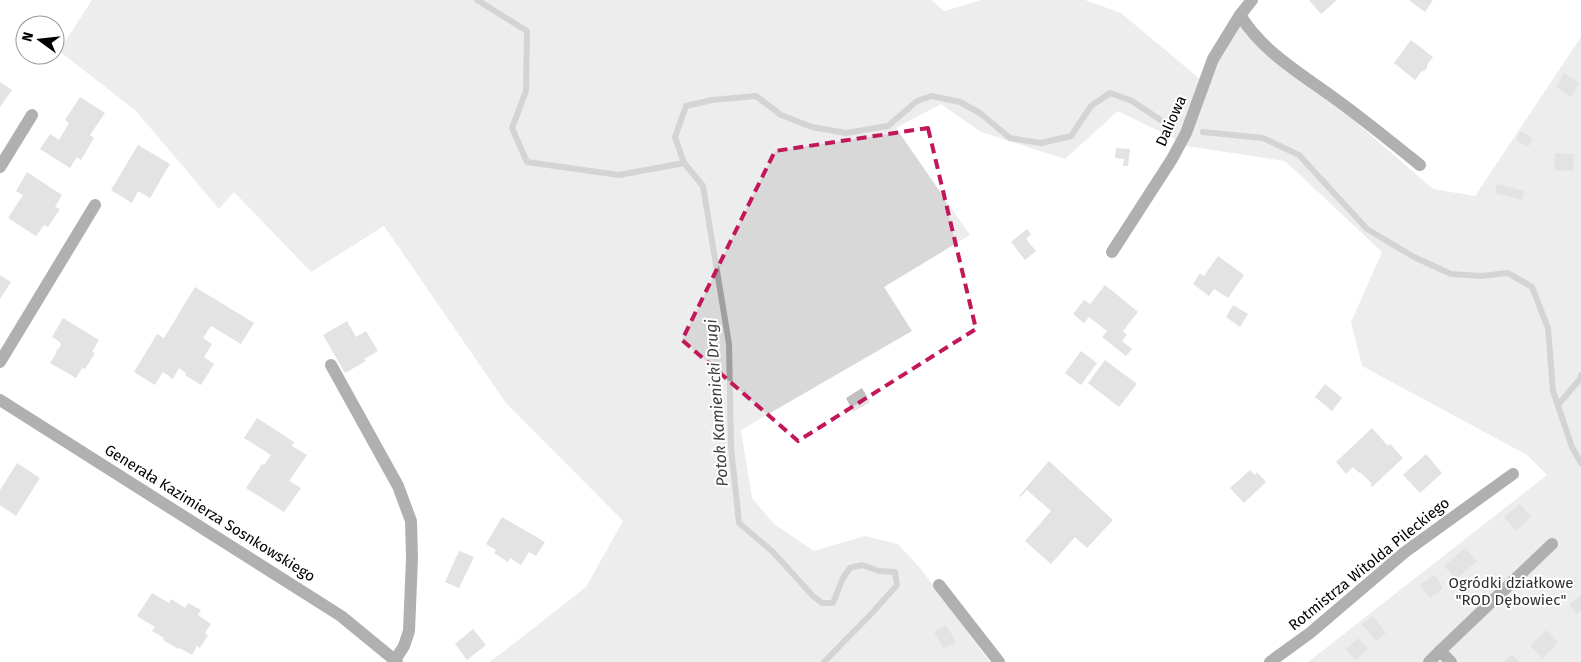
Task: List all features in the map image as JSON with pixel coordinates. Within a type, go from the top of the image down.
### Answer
[{"type":"street","name":"Daliowa","points":[[1112,252],[1172,159],[1186,133],[1213,60],[1240,15],[1252,0]]},
{"type":"street","points":[[1240,15],[1255,37],[1278,58],[1342,104],[1420,165]]},
{"type":"street","points":[[0,167],[32,115]]},
{"type":"street","points":[[0,362],[95,205]]},
{"type":"street","points":[[332,365],[398,486],[411,521],[412,558],[409,631],[396,661]]},
{"type":"street","name":"Generała Kazimierza Sosnkowskiego","points":[[0,400],[341,616],[396,661]]},
{"type":"street","name":"Rotmistrza Witolda Pileckiego","points":[[1270,662],[1310,633],[1405,552],[1513,474]]},
{"type":"street","points":[[1429,662],[1552,544]]},
{"type":"street","points":[[939,585],[998,662]]},
{"type":"street","points":[[1440,651],[1451,662]]},
{"type":"highlighted area","points":[[928,128],[976,329],[798,441],[682,340],[775,151]]},
{"type":"green space","points":[[92,0],[931,0],[944,11],[982,0],[1085,0],[1121,13],[1200,79],[1177,140],[1118,111],[1065,159],[981,132],[941,104],[896,128],[970,235],[884,287],[912,331],[741,430],[752,498],[774,524],[814,551],[865,536],[898,544],[921,569],[990,662],[490,662],[586,587],[623,521],[506,403],[384,226],[311,272],[234,192],[219,209],[136,111],[65,56],[65,42]]},
{"type":"green space","name":"Ogródki działkowe \"ROD Dębowiec\"","points":[[1239,25],[1342,110],[1433,189],[1475,196],[1581,37],[1581,662],[1308,662],[1547,475],[1527,455],[1362,366],[1351,322],[1382,252],[1285,161],[1186,146],[1217,62]]},
{"type":"building","points":[[1309,0],[1337,0],[1321,14]]},
{"type":"building","points":[[1409,0],[1433,0],[1425,12]]},
{"type":"building","points":[[1411,40],[1433,57],[1427,68],[1415,80],[1394,63]]},
{"type":"building","points":[[1564,73],[1579,83],[1571,97],[1556,87]]},
{"type":"building","points":[[0,82],[12,90],[0,107]]},
{"type":"building","points":[[80,97],[105,113],[90,135],[94,138],[81,160],[77,157],[70,168],[40,149],[50,134],[59,140],[69,123],[65,120]]},
{"type":"building","points":[[1521,131],[1533,138],[1528,147],[1516,140]]},
{"type":"building","points":[[138,145],[170,164],[150,198],[138,191],[132,203],[111,190]]},
{"type":"building","points":[[1116,148],[1130,149],[1128,166],[1123,166],[1124,159],[1115,158]]},
{"type":"building","points":[[1555,153],[1574,154],[1573,171],[1554,170]]},
{"type":"building","points":[[27,172],[62,195],[55,207],[60,209],[48,227],[44,225],[36,236],[8,218],[23,195],[16,191]]},
{"type":"building","points":[[1497,184],[1524,191],[1522,200],[1495,193]]},
{"type":"building","points":[[1027,229],[1031,234],[1026,239],[1036,251],[1025,260],[1011,242]]},
{"type":"building","points":[[1218,256],[1244,275],[1228,298],[1214,289],[1209,296],[1193,284],[1200,273],[1204,276]]},
{"type":"building","points":[[0,275],[11,282],[0,299]]},
{"type":"building","points":[[1105,285],[1138,312],[1123,331],[1127,335],[1122,341],[1132,349],[1126,356],[1102,337],[1107,331],[1089,317],[1084,323],[1073,314],[1084,300],[1090,304]]},
{"type":"building","points":[[195,287],[254,323],[241,344],[211,326],[203,338],[212,344],[204,357],[214,364],[201,385],[185,375],[186,373],[179,368],[173,379],[163,372],[155,385],[134,372],[157,334],[164,338]]},
{"type":"building","points":[[1233,305],[1248,314],[1240,327],[1226,317]]},
{"type":"building","points":[[63,318],[99,340],[92,352],[95,353],[85,369],[82,368],[76,378],[50,363],[57,352],[56,349],[58,350],[61,345],[60,342],[52,337]]},
{"type":"building","points":[[347,321],[356,337],[366,331],[378,351],[364,359],[366,361],[345,373],[323,335]]},
{"type":"building","points":[[1081,351],[1097,363],[1081,385],[1065,373]]},
{"type":"building","points":[[1105,360],[1137,384],[1119,407],[1088,383]]},
{"type":"building","points":[[1325,384],[1342,398],[1332,411],[1315,397]]},
{"type":"building","points":[[862,388],[870,402],[853,412],[846,398]]},
{"type":"building","points":[[257,418],[294,442],[292,446],[307,455],[289,481],[301,488],[284,512],[246,488],[262,464],[264,465],[271,455],[244,438]]},
{"type":"building","points":[[1372,428],[1388,446],[1390,444],[1403,458],[1372,487],[1370,485],[1372,484],[1353,467],[1346,474],[1336,462]]},
{"type":"building","points":[[1426,454],[1442,473],[1420,493],[1403,475]]},
{"type":"building","points":[[1049,461],[1113,520],[1087,548],[1075,537],[1051,564],[1025,541],[1051,511],[1027,490],[1019,496]]},
{"type":"building","points":[[17,463],[40,478],[16,516],[0,505],[0,490]]},
{"type":"building","points":[[1250,470],[1255,475],[1257,472],[1266,482],[1244,503],[1230,488]]},
{"type":"building","points":[[1520,504],[1531,517],[1516,531],[1504,517]]},
{"type":"building","points":[[502,517],[545,542],[536,556],[529,552],[521,565],[510,558],[508,562],[494,553],[496,550],[486,544]]},
{"type":"building","points":[[1465,548],[1477,561],[1456,579],[1444,566]]},
{"type":"building","points":[[459,551],[474,557],[459,588],[445,582]]},
{"type":"building","points":[[1434,575],[1443,588],[1430,598],[1420,585]]},
{"type":"building","points":[[152,593],[169,603],[171,599],[185,608],[188,603],[201,610],[198,615],[211,624],[205,633],[208,635],[200,648],[197,646],[192,655],[163,640],[164,638],[152,631],[155,627],[137,616]]},
{"type":"building","points":[[1581,595],[1581,610],[1577,614],[1569,605]]},
{"type":"building","points":[[1373,616],[1386,633],[1376,641],[1362,624]]},
{"type":"building","points":[[946,625],[956,642],[944,649],[934,632]]},
{"type":"building","points":[[473,629],[486,645],[467,660],[455,644]]},
{"type":"building","points":[[1546,630],[1558,642],[1543,658],[1530,646]]},
{"type":"building","points":[[1358,638],[1368,649],[1355,660],[1346,649]]},
{"type":"building","points":[[1512,654],[1519,662],[1503,662]]},
{"type":"waterway","name":"Potok Kamienicki Drugi","points":[[477,0],[527,31],[526,91],[512,128],[527,162],[619,175],[684,163],[703,186],[729,344],[731,447],[739,523],[773,552],[813,596],[822,603],[833,603],[843,578],[850,568],[862,565],[879,571],[895,572],[897,585],[824,662]]},
{"type":"waterway","points":[[684,163],[675,137],[686,106],[712,100],[756,96],[781,115],[812,127],[846,133],[888,126],[917,101],[932,96],[960,102],[980,113],[1010,138],[1041,143],[1071,136],[1091,106],[1110,93],[1132,101],[1168,125]]},
{"type":"waterway","points":[[1203,132],[1263,138],[1299,155],[1367,229],[1414,257],[1451,274],[1481,276],[1508,273],[1532,287],[1548,328],[1553,391],[1572,447],[1581,463]]},
{"type":"waterway","points":[[1558,405],[1580,379],[1581,375]]}]
